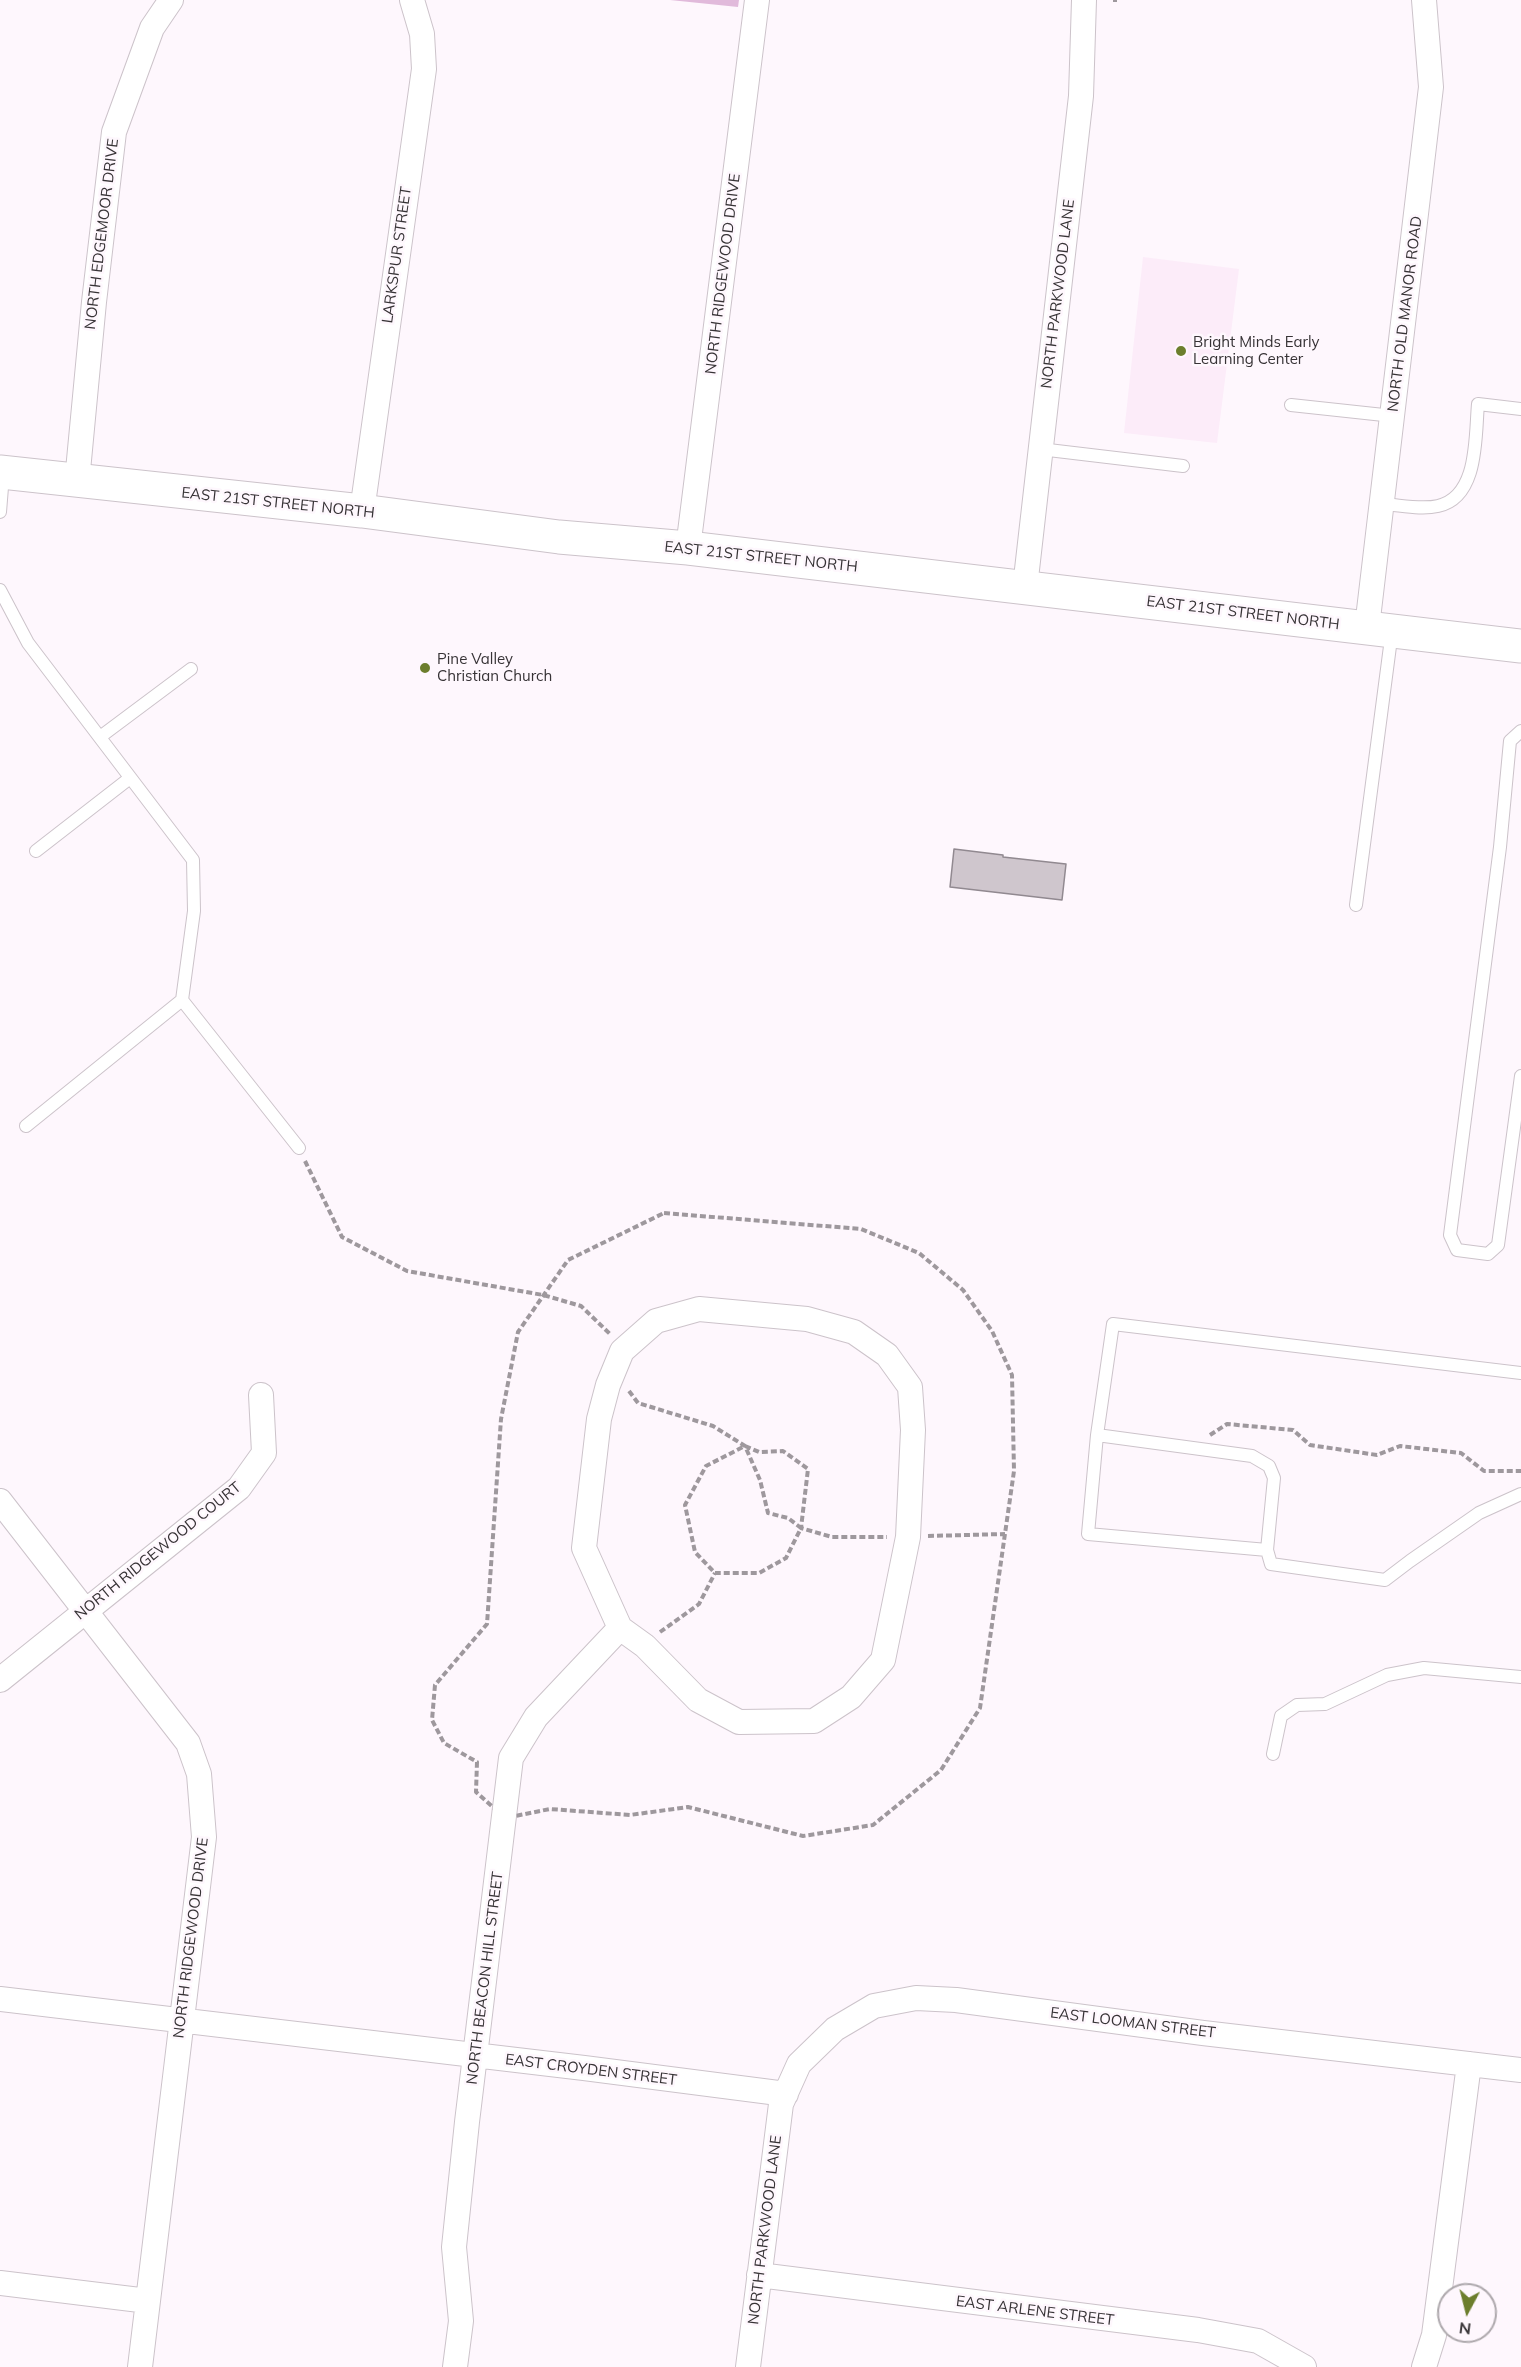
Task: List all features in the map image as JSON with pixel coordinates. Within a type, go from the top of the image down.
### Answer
[{"type":"main road","name":"EAST 21ST STREET NORTH","points":[[2,472],[362,511],[559,537],[688,548],[1521,646]]},
{"type":"street","name":"LARKSPUR STREET","points":[[362,511],[424,69],[422,34],[412,0]]},
{"type":"street","name":"NORTH RIDGEWOOD DRIVE","points":[[688,548],[757,0]]},
{"type":"street","name":"NORTH PARKWOOD LANE","points":[[1026,587],[1081,96],[1084,0]]},
{"type":"street","name":"NORTH OLD MANOR ROAD","points":[[1380,629],[1382,504],[1431,87],[1424,0]]},
{"type":"street","name":"NORTH EDGEMOOR DRIVE","points":[[77,481],[94,302],[114,132],[152,28],[168,1]]},
{"type":"street","points":[[699,1309],[807,1319],[854,1332],[887,1355],[910,1387],[913,1430],[908,1537],[882,1660],[851,1697],[814,1721],[740,1722],[698,1701],[645,1646],[620,1628],[584,1548],[599,1419],[608,1385],[622,1351],[656,1321],[699,1309]]},
{"type":"street","name":"NORTH RIDGEWOOD COURT","points":[[0,1680],[239,1488],[264,1453],[261,1395]]},
{"type":"street","name":"NORTH RIDGEWOOD DRIVE","points":[[0,1501],[188,1743],[199,1774],[204,1836],[140,2367]]},
{"type":"street","name":"NORTH BEACON HILL STREET","points":[[455,2367],[461,2321],[454,2247],[511,1758],[536,1717],[620,1628]]},
{"type":"street","name":"EAST LOOMAN STREET","points":[[786,2094],[799,2064],[835,2029],[874,2006],[916,1998],[956,2000],[1203,2033],[1521,2070]]},
{"type":"street","name":"EAST CROYDEN STREET","points":[[0,1999],[786,2094]]},
{"type":"street","points":[[1424,2367],[1434,2335],[1469,2064]]},
{"type":"street","name":"NORTH PARKWOOD LANE","points":[[748,2367],[781,2104],[786,2094]]},
{"type":"street","name":"EAST ARLENE STREET","points":[[759,2275],[1198,2330],[1258,2341],[1304,2367]]},
{"type":"street","points":[[0,2283],[148,2301]]},
{"type":"lane","points":[[1382,504],[1423,507],[1438,506],[1451,500],[1461,491],[1469,475],[1478,404],[1521,409]]},
{"type":"lane","points":[[1291,405],[1393,416]]},
{"type":"lane","points":[[1040,449],[1183,466]]},
{"type":"lane","points":[[0,512],[2,472]]},
{"type":"lane","points":[[0,590],[28,643],[193,860],[194,911],[182,1000],[26,1126]]},
{"type":"lane","points":[[1356,905],[1380,629]]},
{"type":"lane","points":[[99,737],[191,669]]},
{"type":"lane","points":[[1521,731],[1510,741],[1500,847],[1450,1235],[1457,1250],[1488,1254],[1498,1245],[1521,1076]]},
{"type":"lane","points":[[36,851],[130,778]]},
{"type":"lane","points":[[182,1000],[299,1148]]},
{"type":"lane","points":[[1267,1550],[1088,1534],[1097,1435],[1113,1324],[1521,1373]]},
{"type":"lane","points":[[1097,1435],[1252,1456],[1269,1466],[1274,1478],[1267,1550],[1271,1564],[1385,1580],[1479,1513],[1521,1494]]},
{"type":"lane","points":[[1273,1754],[1281,1716],[1297,1705],[1325,1704],[1387,1675],[1424,1668],[1521,1677]]},
{"type":"path","points":[[299,1148],[342,1237],[407,1271],[543,1295],[581,1306],[606,1328],[622,1351]]},
{"type":"path","points":[[634,1382],[629,1392],[638,1402],[713,1426],[759,1452],[783,1451],[808,1469],[801,1528],[786,1558],[759,1573],[716,1573],[695,1552],[685,1505],[705,1466],[745,1446]]},
{"type":"path","points":[[1199,1434],[1210,1435],[1227,1424],[1293,1430],[1310,1445],[1377,1455],[1400,1446],[1461,1453],[1484,1471],[1521,1471]]},
{"type":"path","points":[[745,1446],[760,1480],[768,1513],[788,1518],[801,1528],[832,1537],[1005,1534]]},
{"type":"path","points":[[645,1646],[653,1637],[699,1604],[716,1573]]},
{"type":"shaded area","points":[[670,0],[739,0],[738,7]]},
{"type":"shaded area","name":"Bright Minds Early Learning Center","points":[[1143,257],[1239,269],[1217,443],[1124,433]]},
{"type":"building","points":[[954,849],[1066,864],[1062,900],[950,887]]},
{"type":"place","name":"Bright Minds Early Learning Center","points":[[1181,351]]},
{"type":"place","name":"Pine Valley Christian Church","points":[[425,668]]}]
